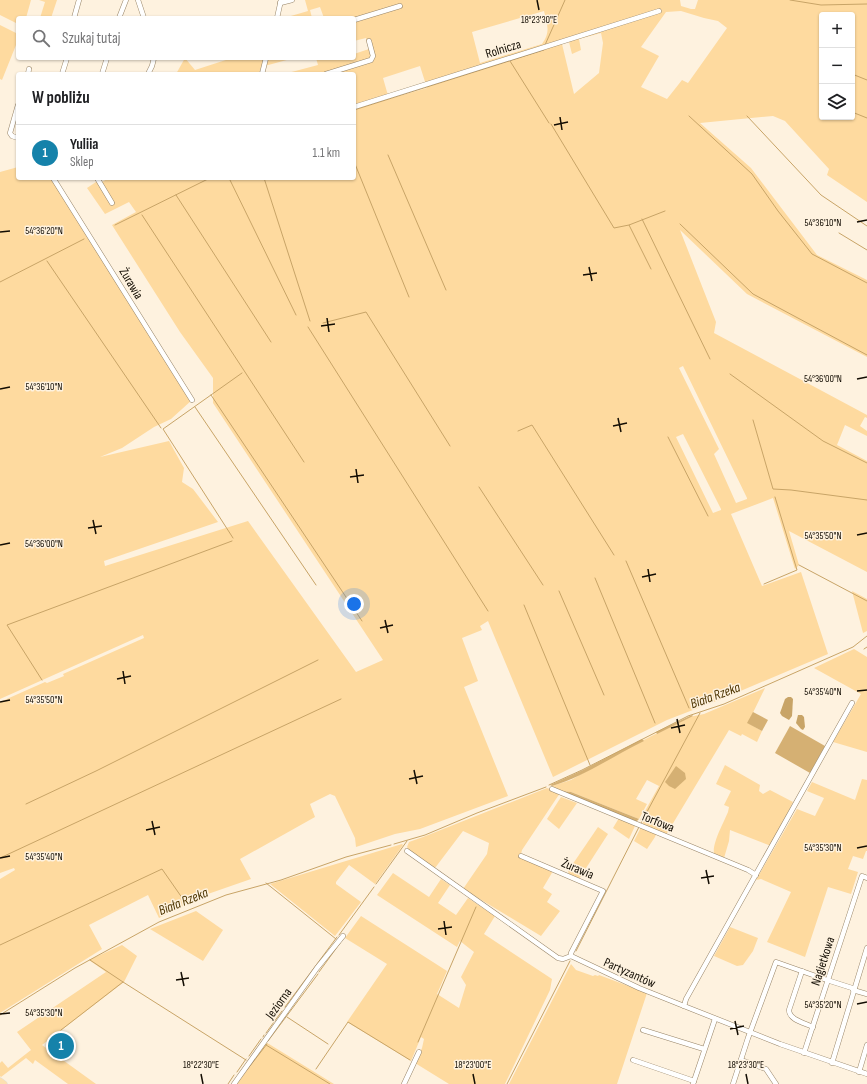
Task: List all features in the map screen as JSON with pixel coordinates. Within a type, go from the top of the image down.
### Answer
[{"type":"main road","points":[[0,1081],[4,1084]]},
{"type":"street","points":[[75,16],[79,0]]},
{"type":"street","points":[[120,16],[126,0]]},
{"type":"street","points":[[138,0],[143,16]]},
{"type":"street","points":[[277,16],[281,2],[292,0]]},
{"type":"street","points":[[356,19],[400,6]]},
{"type":"street","name":"Rolnicza","points":[[356,106],[659,11]]},
{"type":"street","points":[[332,72],[371,60],[373,56],[369,41]]},
{"type":"street","points":[[63,72],[66,60]]},
{"type":"street","points":[[103,72],[106,60]]},
{"type":"street","points":[[149,72],[154,60]]},
{"type":"street","points":[[262,72],[266,60]]},
{"type":"street","points":[[16,112],[10,133],[12,136],[16,137]]},
{"type":"street","name":"Żurawia","points":[[55,180],[192,400]]},
{"type":"street","points":[[98,180],[112,202]]},
{"type":"street","points":[[684,1006],[852,703]]},
{"type":"street","name":"Torfowa","points":[[552,789],[748,870],[756,875]]},
{"type":"street","name":"Partyzantów","points":[[407,852],[558,958],[563,959],[571,956],[639,988],[684,1006],[804,1053],[867,1074]]},
{"type":"street","name":"Żurawia","points":[[521,856],[603,891],[571,953],[571,956]]},
{"type":"street","name":"Nagietkowa","points":[[804,1053],[862,876],[867,878]]},
{"type":"street","name":"Jeziorna","points":[[234,1084],[297,996],[343,936]]},
{"type":"street","points":[[832,1063],[867,948]]},
{"type":"street","points":[[733,1084],[750,1032],[776,962],[867,994]]},
{"type":"street","points":[[802,971],[789,1014],[793,1018],[813,1027]]},
{"type":"street","points":[[633,1060],[694,1082],[715,1018]]},
{"type":"street","points":[[643,1030],[704,1049]]},
{"type":"street","points":[[859,1072],[867,1045]]},
{"type":"street","points":[[404,1084],[419,1052]]},
{"type":"street","points":[[741,1060],[766,1069],[776,1084]]},
{"type":"shaded area","points":[[0,0],[31,0],[27,16],[16,16],[16,23],[0,15]]},
{"type":"shaded area","points":[[39,0],[57,0],[52,16],[41,16],[45,2]]},
{"type":"shaded area","points":[[305,0],[680,0],[681,6],[695,9],[698,0],[867,0],[867,202],[827,175],[829,169],[785,121],[773,116],[700,123],[751,168],[817,255],[867,280],[867,357],[747,294],[680,230],[716,322],[714,333],[867,415],[867,418],[865,417],[860,426],[867,431],[867,436],[845,425],[837,445],[867,461],[867,572],[789,531],[799,565],[795,569],[773,498],[731,514],[762,586],[801,572],[828,654],[724,698],[667,720],[553,777],[488,621],[480,626],[482,630],[462,638],[478,681],[464,687],[508,796],[420,829],[395,834],[356,847],[355,838],[335,796],[330,794],[310,804],[315,817],[240,859],[251,879],[205,895],[159,918],[148,895],[89,925],[102,949],[0,1013],[0,879],[15,870],[14,868],[0,873],[0,702],[45,682],[47,683],[64,676],[63,674],[144,638],[143,635],[0,699],[0,172],[16,168],[16,180],[52,180],[192,400],[171,419],[154,427],[122,448],[100,457],[169,441],[184,468],[182,482],[193,489],[218,522],[104,561],[105,566],[248,521],[356,672],[383,660],[213,403],[213,378],[180,332],[112,225],[136,212],[129,202],[105,214],[87,188],[99,180],[101,183],[105,180],[356,180],[356,72],[292,72],[318,65],[317,60],[356,60],[356,53],[369,49],[366,38],[356,40],[356,16],[323,16],[320,7],[310,10],[312,16],[291,16],[308,11]],"holes":[[[544,11],[547,24],[547,36],[542,44],[480,63],[472,32]],[[681,11],[718,21],[727,28],[688,83],[682,80],[667,99],[641,87],[659,56],[641,47],[666,12]],[[601,33],[603,43],[599,73],[574,94],[562,44],[569,42],[572,54],[581,50],[579,39]],[[420,66],[427,88],[389,99],[383,78]],[[683,366],[747,498],[747,499],[736,503],[714,454],[719,449],[679,368]],[[683,434],[721,509],[721,510],[713,513],[676,437]]]},
{"type":"shaded area","points":[[0,25],[16,33],[16,45],[2,80],[0,79]]},
{"type":"shaded area","points":[[184,60],[187,60],[195,70],[226,60],[287,60],[261,67],[260,72],[177,72]]},
{"type":"shaded area","points":[[852,591],[867,599],[867,631],[863,633]]},
{"type":"shaded area","points":[[854,649],[867,657],[867,752],[833,742],[861,694],[814,668]]},
{"type":"shaded area","points":[[765,688],[748,723],[762,731],[757,742],[742,734],[741,736],[729,730],[666,835],[642,825],[643,822],[640,820],[659,786],[647,780],[636,799],[647,804],[639,819],[571,792],[561,791],[552,786],[571,780],[618,753],[689,717],[704,714]]},
{"type":"shaded area","points":[[788,697],[793,699],[792,716],[789,720],[780,713],[785,699]]},
{"type":"shaded area","points":[[753,712],[768,720],[762,731],[747,723]]},
{"type":"shaded area","points":[[692,715],[693,716],[657,734],[656,732]]},
{"type":"shaded area","points":[[798,715],[802,715],[804,717],[805,727],[803,730],[796,723]]},
{"type":"shaded area","points":[[790,726],[825,746],[810,773],[775,753]]},
{"type":"shaded area","points":[[642,739],[644,741],[576,777],[552,786],[550,785],[583,770]]},
{"type":"shaded area","points":[[725,765],[760,785],[759,791],[763,794],[770,790],[793,802],[771,846],[730,830],[729,841],[724,858],[714,854],[716,839],[728,812],[729,807],[724,805],[731,791],[716,784]]},
{"type":"shaded area","points":[[676,766],[685,773],[686,779],[675,789],[665,782]]},
{"type":"shaded area","points":[[862,779],[867,780],[867,851],[863,859],[853,856],[848,869],[858,872],[851,894],[828,887],[805,957],[767,942],[791,892],[761,879],[756,880],[797,809],[815,816],[824,798],[807,791],[812,782],[855,800]]},
{"type":"shaded area","points":[[547,788],[560,793],[522,850],[520,858],[553,871],[543,888],[552,894],[547,902],[560,911],[541,936],[463,889],[487,854],[489,843],[463,831],[435,868],[407,847],[409,842]]},
{"type":"shaded area","points":[[561,791],[571,792],[639,819],[636,822]]},
{"type":"shaded area","points":[[561,797],[577,803],[559,829],[547,819]]},
{"type":"shaded area","points":[[619,818],[635,826],[629,839],[613,828]]},
{"type":"shaded area","points":[[598,827],[608,834],[579,879],[569,874],[568,871]]},
{"type":"shaded area","points":[[641,827],[656,834],[647,849],[634,841]]},
{"type":"shaded area","points":[[402,844],[403,845],[375,884],[349,865],[336,882],[336,884],[361,902],[335,936],[270,884]]},
{"type":"shaded area","points":[[393,873],[429,897],[441,879],[450,885],[438,903],[456,915],[468,898],[495,916],[484,934],[552,979],[550,990],[505,1084],[449,1084],[415,1063],[422,1048],[424,1039],[421,1037],[411,1061],[347,1022],[387,964],[345,938],[361,916],[447,971],[437,994],[459,1008],[466,985],[461,977],[474,952],[460,941],[457,947],[377,895]]},
{"type":"shaded area","points":[[196,911],[223,930],[203,961],[150,929]]},
{"type":"shaded area","points":[[730,927],[758,938],[753,951],[743,965],[737,966],[714,956]]},
{"type":"shaded area","points":[[122,945],[137,956],[124,982],[42,1045],[96,1084],[68,1084],[35,1060],[33,1064],[26,1058],[1,1077],[0,1063],[2,1061],[8,1068],[31,1050],[17,1032],[106,972],[89,960]]},
{"type":"shaded area","points":[[571,964],[576,970],[593,976],[599,975],[647,993],[617,1084],[509,1084]]},
{"type":"shaded area","points":[[266,1043],[269,1044],[334,1084],[237,1084]]},
{"type":"waterway","points":[[545,45],[565,0]]},
{"type":"waterway","points":[[790,0],[821,5],[867,4]]},
{"type":"waterway","points":[[356,109],[544,50]]},
{"type":"waterway","points":[[510,61],[549,123]]},
{"type":"waterway","points":[[855,75],[867,80]]},
{"type":"waterway","points":[[855,113],[867,118]]},
{"type":"waterway","points":[[689,116],[752,174],[778,211],[812,254],[867,283]]},
{"type":"waterway","points":[[747,116],[821,195],[867,226]]},
{"type":"waterway","points":[[551,124],[614,228],[629,225]]},
{"type":"waterway","points":[[388,155],[446,290]]},
{"type":"waterway","points":[[356,166],[409,297]]},
{"type":"waterway","points":[[115,225],[206,180]]},
{"type":"waterway","points":[[230,180],[296,315]]},
{"type":"waterway","points":[[265,180],[310,321]]},
{"type":"waterway","points":[[176,195],[271,342]]},
{"type":"waterway","points":[[651,269],[629,225],[665,211]]},
{"type":"waterway","points":[[142,215],[304,462]]},
{"type":"waterway","points":[[642,219],[710,359]]},
{"type":"waterway","points":[[680,224],[753,294],[867,355]]},
{"type":"waterway","points":[[839,233],[867,250]]},
{"type":"waterway","points":[[0,282],[84,239]]},
{"type":"waterway","points":[[47,261],[161,428]]},
{"type":"waterway","points":[[323,323],[366,312],[450,446]]},
{"type":"waterway","points":[[308,327],[488,611]]},
{"type":"waterway","points":[[233,538],[163,429],[242,373]]},
{"type":"waterway","points":[[730,374],[823,441],[867,463]]},
{"type":"waterway","points":[[211,395],[362,621]]},
{"type":"waterway","points":[[195,407],[316,585]]},
{"type":"waterway","points":[[753,420],[773,489],[867,500]]},
{"type":"waterway","points":[[518,431],[532,425],[614,555]]},
{"type":"waterway","points":[[668,437],[708,516]]},
{"type":"waterway","points":[[479,487],[543,585]]},
{"type":"waterway","points":[[764,584],[797,570],[775,497]]},
{"type":"waterway","points":[[42,680],[7,625],[232,541]]},
{"type":"waterway","points":[[626,561],[689,708]]},
{"type":"waterway","points":[[799,565],[867,601]]},
{"type":"waterway","points":[[595,578],[655,723]]},
{"type":"waterway","points":[[559,591],[604,695]]},
{"type":"waterway","points":[[524,605],[590,765]]},
{"type":"waterway","name":"Biała Rzeka","points":[[549,785],[582,770],[688,716],[724,704],[853,647],[867,636]]},
{"type":"waterway","points":[[26,804],[96,771],[318,660]]},
{"type":"waterway","points":[[0,858],[341,699]]},
{"type":"waterway","points":[[641,823],[700,713]]},
{"type":"waterway","name":"Biała Rzeka","points":[[394,844],[425,835],[477,813],[546,787]]},
{"type":"waterway","points":[[576,951],[639,827]]},
{"type":"waterway","points":[[376,884],[407,841]]},
{"type":"waterway","name":"Biała Rzeka","points":[[0,1015],[75,968],[159,922],[226,895],[281,880],[346,857],[391,845]]},
{"type":"waterway","points":[[0,945],[162,869],[185,902]]},
{"type":"waterway","points":[[266,883],[336,939]]},
{"type":"waterway","points":[[339,935],[374,887]]},
{"type":"waterway","points":[[418,1042],[476,907]]},
{"type":"waterway","points":[[285,1007],[337,937]]},
{"type":"waterway","points":[[319,972],[343,939]]},
{"type":"waterway","points":[[90,960],[246,1060]]},
{"type":"waterway","points":[[507,1084],[570,961]]},
{"type":"waterway","points":[[268,1041],[318,974]]},
{"type":"waterway","points":[[61,1030],[123,982]]},
{"type":"waterway","points":[[266,1033],[282,1011]]},
{"type":"waterway","points":[[287,1017],[328,1044]]},
{"type":"waterway","points":[[316,1069],[348,1022],[410,1060]]},
{"type":"waterway","points":[[249,1056],[261,1039]]},
{"type":"waterway","points":[[246,1071],[267,1044]]},
{"type":"waterway","points":[[266,1045],[330,1084]]},
{"type":"waterway","points":[[237,1072],[246,1059]]},
{"type":"waterway","points":[[228,1084],[234,1075]]},
{"type":"place","name":"Yuliia","points":[[61,1046]]}]
